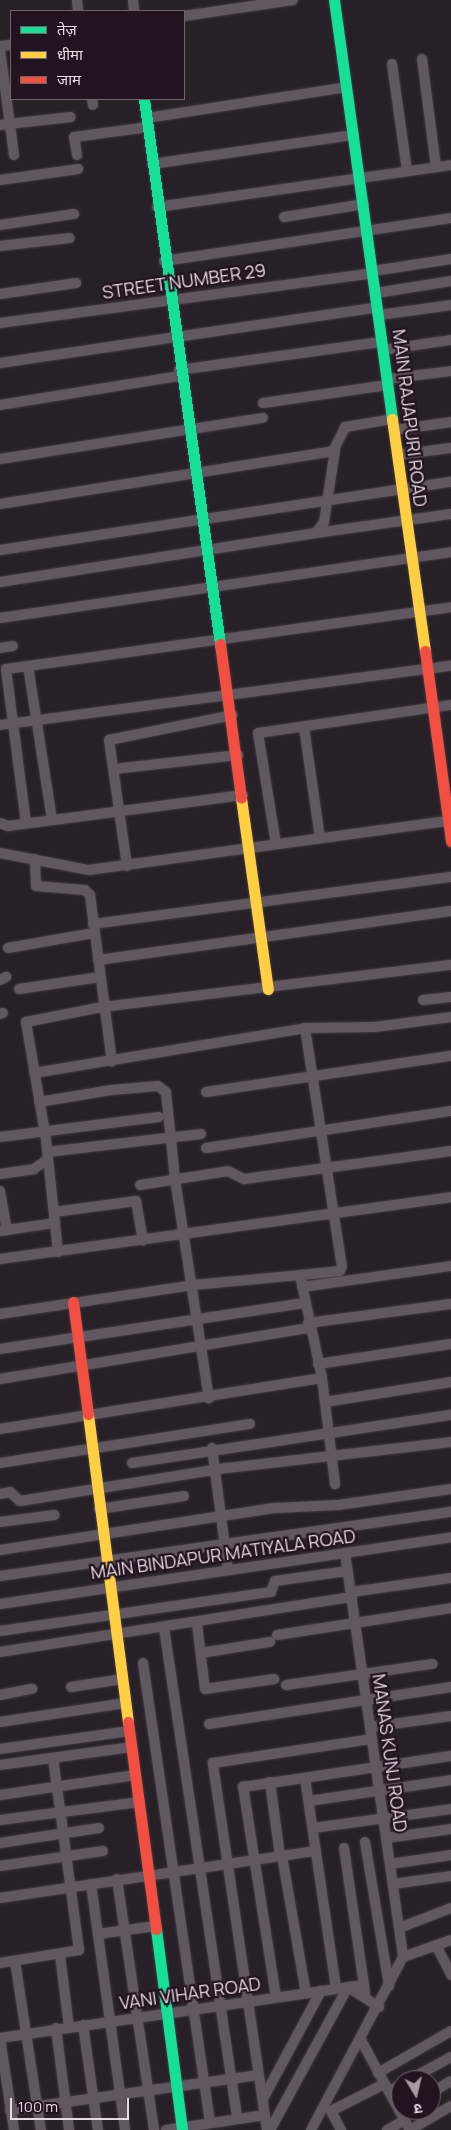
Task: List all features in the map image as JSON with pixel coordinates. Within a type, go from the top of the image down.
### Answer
[{"type":"street","points":[[185,16],[293,0]]},
{"type":"street","name":"MAIN RAJAPURI ROAD","points":[[334,0],[364,204],[405,520],[450,821],[451,841]]},
{"type":"street","points":[[0,48],[5,82],[5,124],[14,154]]},
{"type":"street","points":[[422,60],[436,167]]},
{"type":"street","points":[[392,64],[407,171]]},
{"type":"street","points":[[77,155],[74,138],[147,122],[347,87]]},
{"type":"street","points":[[144,100],[180,373],[216,589],[251,848],[255,904],[268,989]]},
{"type":"street","points":[[5,124],[71,117]]},
{"type":"street","points":[[152,164],[354,134]]},
{"type":"street","points":[[158,207],[360,180],[451,165]]},
{"type":"street","points":[[0,180],[78,169]]},
{"type":"street","points":[[284,217],[364,204]]},
{"type":"street","points":[[0,225],[74,214]]},
{"type":"street","points":[[164,261],[451,218]]},
{"type":"street","points":[[0,246],[70,238]]},
{"type":"street","name":"STREET NUMBER 29","points":[[0,323],[373,272],[451,259]]},
{"type":"street","points":[[376,293],[451,281]]},
{"type":"street","points":[[0,294],[76,283]]},
{"type":"street","points":[[0,363],[378,311],[451,305]]},
{"type":"street","points":[[0,405],[180,373],[383,346],[451,340]]},
{"type":"street","points":[[263,403],[451,371]]},
{"type":"street","points":[[0,459],[189,428],[263,418]]},
{"type":"street","points":[[316,533],[324,522],[335,450],[345,427],[451,422]]},
{"type":"street","points":[[397,455],[451,448]]},
{"type":"street","points":[[0,504],[335,450]]},
{"type":"street","points":[[0,550],[451,482]]},
{"type":"street","points":[[0,582],[209,548],[451,514]]},
{"type":"street","points":[[0,618],[216,589],[451,552]]},
{"type":"street","points":[[26,823],[4,671],[28,666],[223,641],[451,607]]},
{"type":"street","points":[[0,648],[13,646]]},
{"type":"street","points":[[28,666],[52,819]]},
{"type":"street","points":[[0,724],[36,722],[451,666]]},
{"type":"street","points":[[276,844],[258,733],[451,705]]},
{"type":"street","points":[[127,866],[110,739],[233,715]]},
{"type":"street","points":[[304,727],[320,838]]},
{"type":"street","points":[[114,769],[238,755]]},
{"type":"street","points":[[0,823],[26,823],[120,809],[243,795]]},
{"type":"street","points":[[0,853],[35,858],[77,870],[127,866],[450,821]]},
{"type":"street","points":[[35,858],[34,884],[88,892],[98,960],[102,1007],[112,1062]]},
{"type":"street","points":[[8,948],[94,928],[451,877]]},
{"type":"street","points":[[98,960],[451,911]]},
{"type":"street","points":[[58,1252],[48,1155],[26,1022],[102,1007],[268,989],[451,965]]},
{"type":"street","points":[[19,989],[100,978]]},
{"type":"street","points":[[423,1000],[451,997]]},
{"type":"street","points":[[34,1073],[112,1062],[198,1042],[305,1028],[374,1027],[451,1017]]},
{"type":"street","points":[[0,1314],[192,1285],[300,1275],[342,1269],[315,1078],[305,1028]]},
{"type":"street","points":[[206,1092],[315,1078],[451,1056]]},
{"type":"street","points":[[39,1102],[158,1086],[166,1092],[175,1179],[209,1398]]},
{"type":"street","points":[[206,1148],[451,1111]]},
{"type":"street","points":[[0,1137],[44,1129],[159,1117]]},
{"type":"street","points":[[0,1174],[34,1169],[48,1155],[201,1134]]},
{"type":"street","points":[[140,1185],[228,1171],[242,1180],[451,1151]]},
{"type":"street","points":[[0,1191],[3,1230],[55,1223]]},
{"type":"street","points":[[0,1259],[335,1215],[451,1197]]},
{"type":"street","points":[[54,1212],[136,1200],[143,1240]]},
{"type":"street","points":[[302,1287],[451,1266]]},
{"type":"street","points":[[300,1275],[309,1326],[322,1378],[335,1484]]},
{"type":"street","points":[[73,1302],[84,1365],[96,1487],[108,1562],[108,1588],[140,1802],[165,2013],[182,2129]]},
{"type":"street","points":[[0,1349],[304,1302]]},
{"type":"street","points":[[0,1379],[202,1347],[309,1326],[451,1304]]},
{"type":"street","points":[[318,1364],[451,1344]]},
{"type":"street","points":[[0,1429],[209,1398],[322,1378]]},
{"type":"street","points":[[325,1402],[451,1382]]},
{"type":"street","points":[[132,1462],[212,1448],[451,1415]]},
{"type":"street","points":[[0,1463],[250,1424]]},
{"type":"street","points":[[0,1494],[10,1492],[20,1501],[96,1487],[216,1470],[332,1458],[451,1442]]},
{"type":"street","points":[[212,1448],[228,1570]]},
{"type":"street","points":[[0,1550],[222,1516],[451,1489]]},
{"type":"street","points":[[99,1509],[184,1496]]},
{"type":"street","points":[[0,1576],[451,1512]]},
{"type":"street","points":[[0,1522],[55,1514]]},
{"type":"street","name":"MAIN BINDAPUR MATIYALA ROAD","points":[[0,1604],[451,1537]]},
{"type":"street","name":"MANAS KUNJ ROAD","points":[[345,1552],[404,1957]]},
{"type":"street","points":[[0,1631],[271,1592],[275,1581],[347,1571]]},
{"type":"street","points":[[0,1652],[197,1624],[351,1594],[451,1578]]},
{"type":"street","points":[[201,1652],[451,1608]]},
{"type":"street","points":[[197,1624],[205,1689],[274,1679]]},
{"type":"street","points":[[164,1628],[237,2119]]},
{"type":"street","points":[[143,1663],[171,1872],[210,2124]]},
{"type":"street","points":[[286,1685],[432,1664]]},
{"type":"street","points":[[71,1687],[122,1679]]},
{"type":"street","points":[[209,1724],[451,1687]]},
{"type":"street","points":[[0,1694],[32,1689]]},
{"type":"street","points":[[0,1722],[126,1703]]},
{"type":"street","points":[[370,1727],[451,1716]]},
{"type":"street","points":[[0,1749],[130,1731]]},
{"type":"street","points":[[269,2130],[265,2115],[226,1864],[213,1763],[372,1739]]},
{"type":"street","points":[[0,1766],[132,1747]]},
{"type":"street","points":[[276,1997],[243,1788],[270,1782],[451,1756]]},
{"type":"street","points":[[0,1963],[60,1955],[79,1950],[53,1758]]},
{"type":"street","points":[[0,1795],[136,1775]]},
{"type":"street","points":[[305,1778],[336,1988]]},
{"type":"street","points":[[309,1801],[451,1780]]},
{"type":"street","points":[[270,1782],[281,1856],[306,1992]]},
{"type":"street","points":[[0,1820],[140,1802]]},
{"type":"street","points":[[313,1828],[451,1809]]},
{"type":"street","points":[[0,1843],[98,1828]]},
{"type":"street","points":[[386,1838],[451,1829]]},
{"type":"street","points":[[365,1842],[389,1986]]},
{"type":"street","points":[[344,1848],[365,1998]]},
{"type":"street","points":[[0,1866],[103,1851]]},
{"type":"street","points":[[0,1898],[148,1874],[316,1851]]},
{"type":"street","points":[[390,1864],[451,1854]]},
{"type":"street","points":[[393,1884],[451,1876]]},
{"type":"street","points":[[117,1879],[154,2130]]},
{"type":"street","points":[[91,1884],[126,2130]]},
{"type":"street","points":[[399,1928],[451,1908]]},
{"type":"street","points":[[98,1934],[154,1926]]},
{"type":"street","points":[[311,2130],[362,2042],[404,1957],[451,1940]]},
{"type":"street","points":[[436,1945],[451,1975]]},
{"type":"street","points":[[60,1955],[69,2027]]},
{"type":"street","points":[[15,1961],[28,2033],[41,2130]]},
{"type":"street","points":[[269,2130],[348,1986],[379,2007]]},
{"type":"street","name":"VANI VIHAR ROAD","points":[[0,2038],[56,2028],[348,1986],[364,1986]]},
{"type":"street","points":[[263,2099],[321,1990]]},
{"type":"street","points":[[83,2024],[98,2130]]},
{"type":"street","points":[[56,2028],[69,2130]]},
{"type":"street","points":[[378,2073],[451,2031]]},
{"type":"street","points":[[0,2038],[14,2130]]},
{"type":"street","points":[[362,2042],[391,2094]]},
{"type":"street","points":[[426,2070],[451,2056]]},
{"type":"street","points":[[10,2110],[259,2075]]},
{"type":"street","points":[[341,2130],[331,2111],[391,2086]]},
{"type":"street","points":[[166,2130],[265,2115]]},
{"type":"street","points":[[386,2130],[405,2120]]},
{"type":"traffic: fast","points":[[334,0],[392,419]]},
{"type":"traffic: fast","points":[[144,100],[220,644]]},
{"type":"traffic: fast","points":[[156,1929],[182,2130]]},
{"type":"traffic: slow","points":[[392,419],[425,651]]},
{"type":"traffic: slow","points":[[241,798],[268,989]]},
{"type":"traffic: slow","points":[[88,1414],[128,1722]]},
{"type":"traffic: jam","points":[[220,644],[241,798]]},
{"type":"traffic: jam","points":[[425,651],[451,841]]},
{"type":"traffic: jam","points":[[73,1302],[88,1414]]},
{"type":"traffic: jam","points":[[128,1722],[156,1929]]}]
